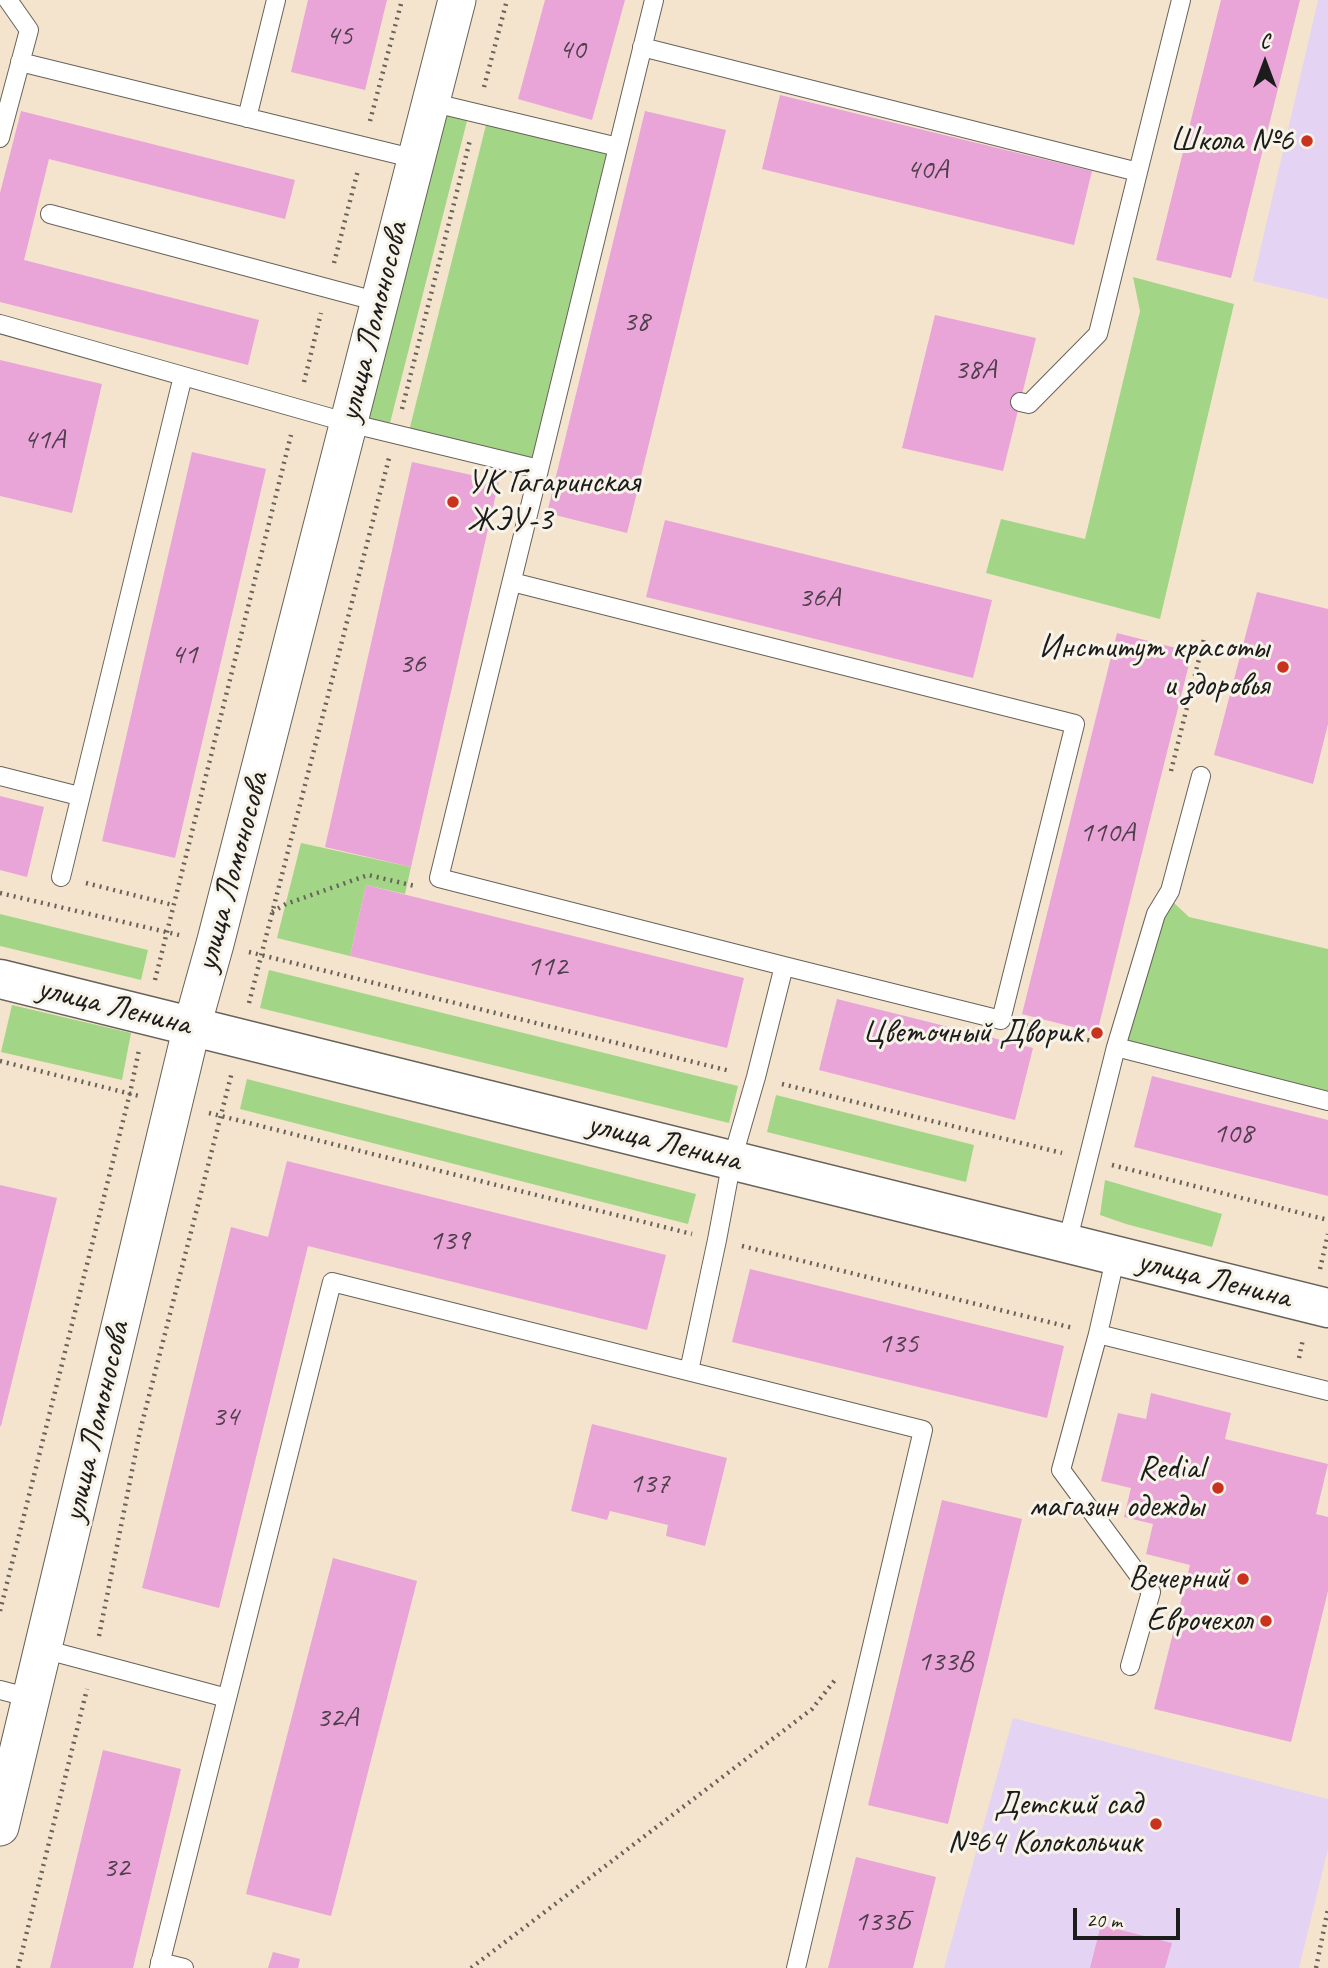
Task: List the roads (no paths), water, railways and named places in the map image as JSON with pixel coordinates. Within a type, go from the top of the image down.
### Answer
[{"type":"street","name":"улица Ломоносова","points":[[0,1827],[15,1694],[43,1649],[192,1026],[457,0]]},
{"type":"street","name":"улица Ленина","points":[[3,984],[192,1026],[1328,1308]]},
{"type":"lane","points":[[0,138],[29,30],[8,0]]},
{"type":"lane","points":[[247,118],[276,0]]},
{"type":"lane","points":[[512,582],[1076,724],[1001,1020],[439,878],[654,0]]},
{"type":"lane","points":[[1020,402],[1029,404],[1098,334],[1181,0]]},
{"type":"lane","points":[[642,47],[1138,172]]},
{"type":"lane","points":[[20,62],[416,159]]},
{"type":"lane","points":[[430,102],[618,147]]},
{"type":"lane","points":[[50,214],[379,302]]},
{"type":"lane","points":[[0,324],[349,423],[539,469]]},
{"type":"lane","points":[[61,877],[183,376]]},
{"type":"lane","points":[[0,776],[79,796]]},
{"type":"lane","points":[[1067,1243],[1116,1047],[1156,914],[1170,891],[1201,776]]},
{"type":"lane","points":[[689,1371],[732,1160],[784,966]]},
{"type":"lane","points":[[1116,1047],[1328,1101]]},
{"type":"lane","points":[[1116,1255],[1098,1334],[1061,1470],[1151,1592],[1130,1666]]},
{"type":"lane","points":[[184,1968],[160,1965],[332,1282],[923,1430],[796,1968]]},
{"type":"lane","points":[[1098,1334],[1328,1391]]},
{"type":"lane","points":[[43,1649],[227,1698]]},
{"type":"place","name":"Школа №6","points":[[1307,141]]},
{"type":"place","name":"УК Гагаринская ЖЭУ-3","points":[[453,502]]},
{"type":"place","name":"Институт красоты и здоровья","points":[[1283,667]]},
{"type":"place","name":"Цветочный Дворик","points":[[1097,1033]]},
{"type":"place","name":"Redial магазин одежды","points":[[1218,1488]]},
{"type":"place","name":"Вечерний","points":[[1243,1579]]},
{"type":"place","name":"Еврочехол","points":[[1266,1621]]},
{"type":"place","name":"Детский сад №64 Колокольчик","points":[[1156,1824]]}]
